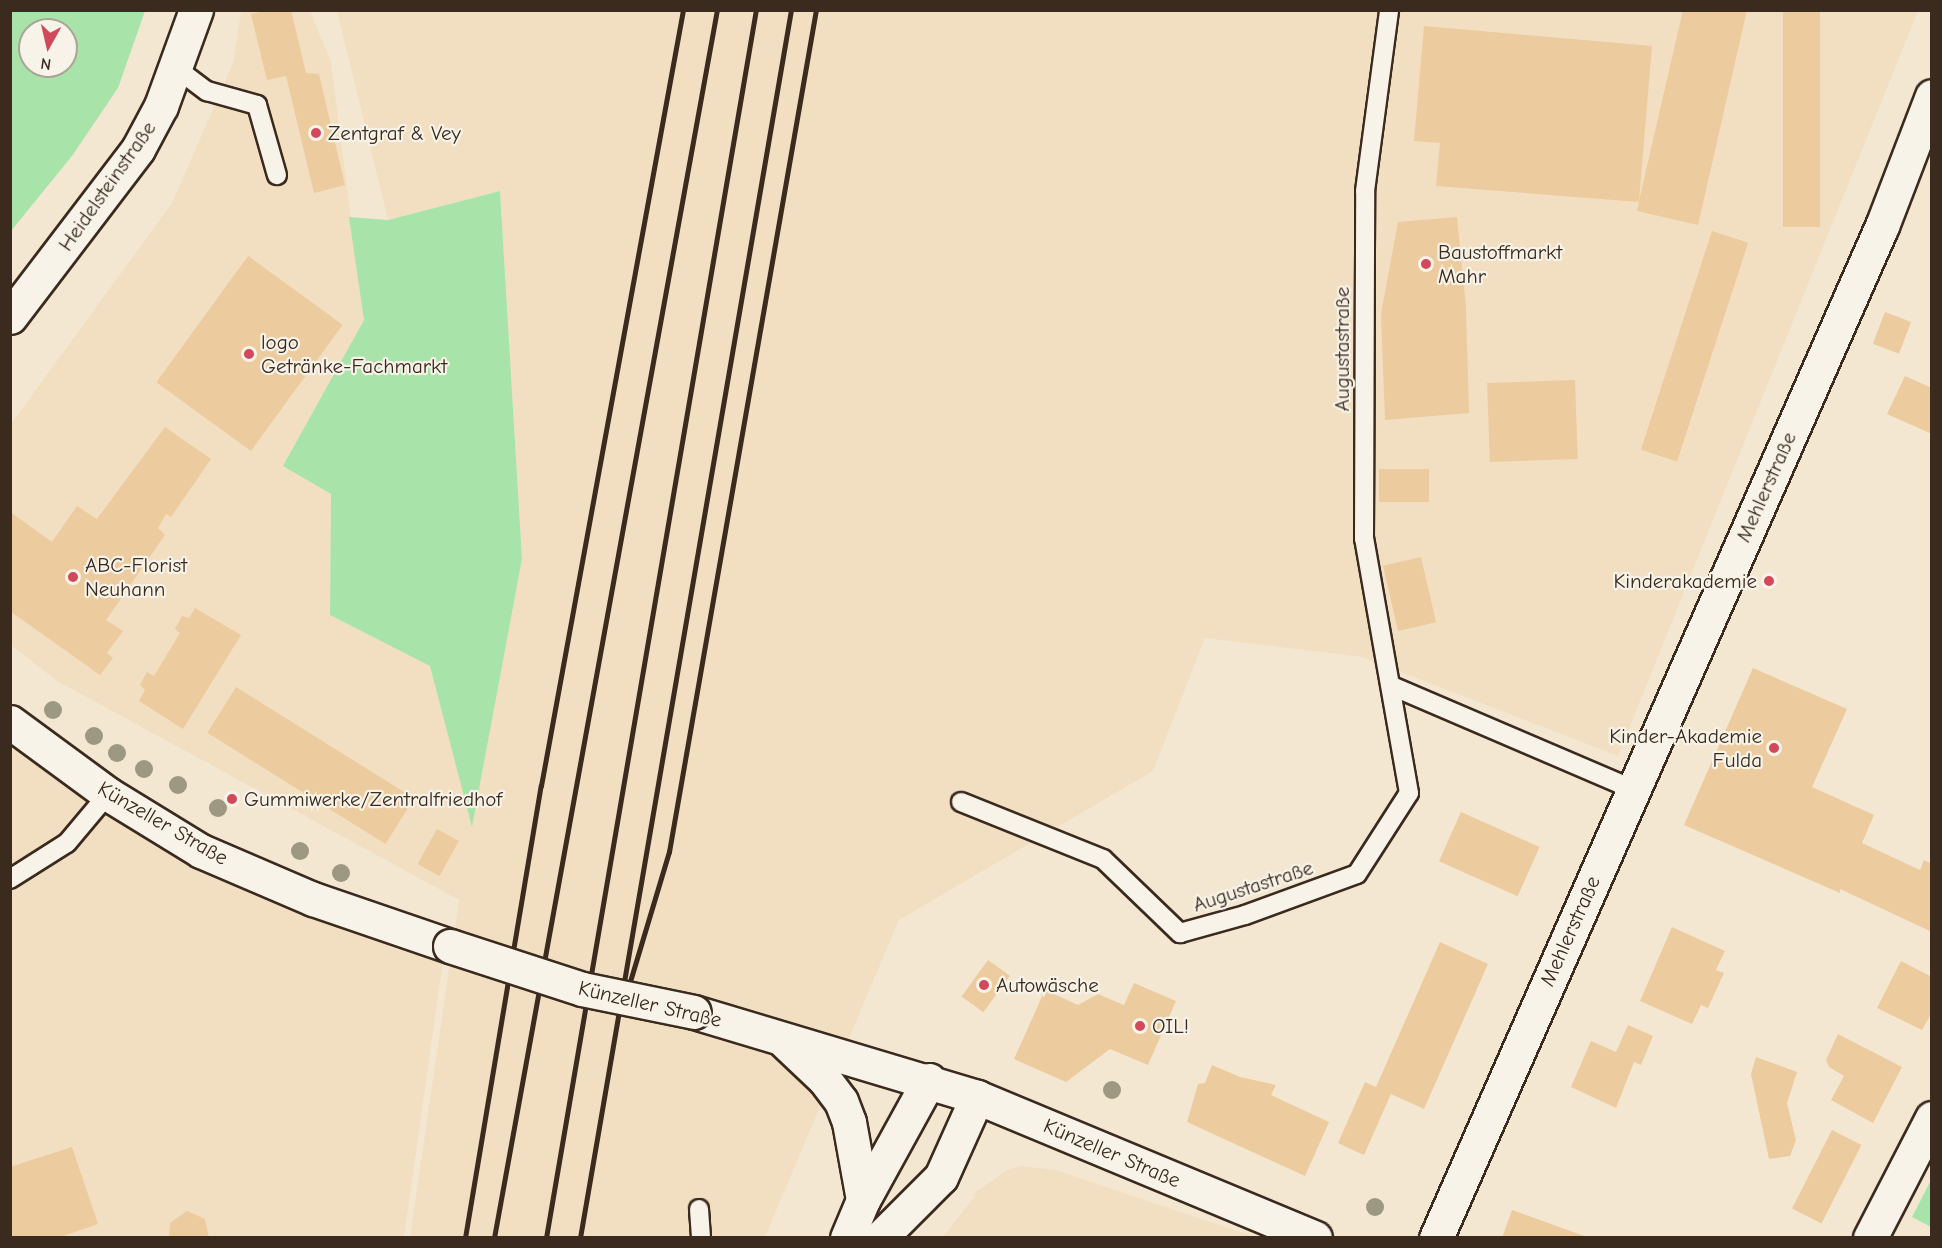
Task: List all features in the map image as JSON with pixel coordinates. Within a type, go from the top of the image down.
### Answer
[{"type":"main road","name":"Heidelsteinstraße","points":[[10,317],[138,149],[176,68],[196,10]]},
{"type":"main road","name":"Mehlerstraße","points":[[1436,1238],[1882,226],[1932,96]]},
{"type":"main road","name":"Künzeller Straße","points":[[10,722],[108,794],[201,851],[313,899],[582,989],[694,1012],[929,1080],[977,1097],[1315,1238]]},
{"type":"main road","points":[[779,1037],[825,1080],[841,1101],[849,1122],[862,1200]]},
{"type":"main road","points":[[847,1238],[862,1200],[929,1080]]},
{"type":"main road","points":[[880,1238],[941,1177],[977,1097]]},
{"type":"main road","points":[[1870,1238],[1932,1118]]},
{"type":"lane","name":"Augustastraße","points":[[961,802],[1103,859],[1180,933],[1223,921],[1357,874],[1408,793],[1392,686],[1364,538],[1365,191],[1389,10]]},
{"type":"lane","points":[[176,68],[207,91],[257,105],[277,175]]},
{"type":"lane","points":[[1392,686],[1632,789]]},
{"type":"lane","points":[[10,879],[66,843],[108,794]]},
{"type":"lane","points":[[699,1209],[701,1238]]},
{"type":"shaded area","points":[[241,11],[310,11],[331,62],[364,320],[284,466],[331,494],[330,615],[430,665],[472,825],[522,559],[500,191],[388,220],[337,11],[1918,11],[1618,756],[1362,657],[1205,638],[1153,771],[899,920],[765,1237],[410,1237],[459,900],[57,681],[11,645],[11,424],[172,203],[233,63]]},
{"type":"shaded area","points":[[10,722],[108,794],[444,954],[404,1237],[11,1237]]},
{"type":"shaded area","points":[[1022,1166],[1056,1170],[1255,1237],[943,1237],[975,1196],[973,1194],[1007,1170]]},
{"type":"green space","points":[[11,10],[145,11],[118,88],[72,156],[11,231]]},
{"type":"green space","points":[[500,191],[522,559],[472,827],[430,666],[330,615],[331,494],[283,466],[364,320],[349,217],[388,220]]},
{"type":"green space","points":[[1931,1180],[1931,1227],[1912,1217]]},
{"type":"building","name":"Zentgraf & Vey","points":[[268,10],[291,10],[306,73],[319,74],[345,185],[314,193],[286,76],[267,80],[251,14]]},
{"type":"building","points":[[1683,10],[1747,10],[1698,225],[1637,211],[1639,202],[1436,186],[1440,143],[1414,141],[1424,26],[1652,46],[1639,201]]},
{"type":"building","points":[[1783,10],[1820,10],[1820,227],[1783,227]]},
{"type":"building","points":[[1457,217],[1466,307],[1469,413],[1385,420],[1381,314],[1398,222]]},
{"type":"building","points":[[1712,231],[1748,243],[1677,461],[1641,450]]},
{"type":"building","name":"logo Getränke-Fachmarkt","points":[[248,256],[343,325],[251,451],[156,382]]},
{"type":"building","points":[[1885,312],[1911,322],[1899,354],[1873,344]]},
{"type":"building","points":[[1905,376],[1932,388],[1932,434],[1887,414]]},
{"type":"building","points":[[1575,380],[1578,459],[1490,462],[1487,383]]},
{"type":"building","name":"ABC-Florist Neuhann","points":[[165,427],[211,459],[171,517],[166,514],[158,528],[165,535],[106,620],[123,631],[107,653],[113,658],[100,675],[10,611],[10,512],[52,542],[77,506],[97,519]]},
{"type":"building","points":[[1379,469],[1429,469],[1429,502],[1379,502]]},
{"type":"building","points":[[1421,557],[1436,622],[1398,631],[1383,566]]},
{"type":"building","points":[[195,608],[241,635],[183,729],[139,701],[145,690],[140,685],[147,672],[154,676],[180,633],[175,629],[182,616],[189,618]]},
{"type":"building","name":"Kinder-Akademie Fulda","points":[[1753,668],[1847,709],[1812,787],[1874,815],[1862,843],[1920,870],[1924,860],[1932,864],[1932,932],[1840,889],[1840,893],[1684,825]]},
{"type":"building","points":[[236,687],[414,798],[385,844],[207,733]]},
{"type":"building","points":[[1461,812],[1540,847],[1518,896],[1439,861]]},
{"type":"building","points":[[437,829],[459,841],[439,876],[418,864]]},
{"type":"building","points":[[1672,927],[1725,951],[1716,970],[1724,973],[1708,1008],[1701,1005],[1692,1024],[1640,1001]]},
{"type":"building","points":[[1440,942],[1488,964],[1424,1109],[1391,1094],[1364,1155],[1338,1143],[1365,1082],[1376,1087]]},
{"type":"building","name":"Autowäsche","points":[[988,960],[1010,976],[983,1012],[962,996]]},
{"type":"building","points":[[1901,961],[1932,977],[1932,1012],[1922,1030],[1877,1008]]},
{"type":"building","points":[[1134,983],[1176,1001],[1148,1065],[1110,1049],[1066,1082],[1014,1059],[1045,990],[1078,1005],[1098,994],[1124,1005]]},
{"type":"building","points":[[1628,1025],[1653,1036],[1641,1065],[1634,1062],[1616,1108],[1571,1087],[1591,1041],[1616,1052]]},
{"type":"building","points":[[1838,1034],[1902,1067],[1873,1123],[1831,1100],[1844,1076],[1829,1067],[1826,1060]]},
{"type":"building","points":[[1756,1057],[1797,1072],[1787,1103],[1796,1140],[1790,1156],[1769,1159],[1751,1074]]},
{"type":"building","points":[[1212,1065],[1240,1077],[1276,1085],[1271,1095],[1329,1122],[1305,1176],[1187,1122],[1198,1084],[1205,1083]]},
{"type":"building","points":[[1832,1130],[1861,1145],[1821,1223],[1792,1208]]},
{"type":"building","points":[[72,1147],[98,1224],[57,1238],[10,1238],[10,1167]]},
{"type":"building","points":[[1512,1210],[1587,1237],[1587,1238],[1502,1238]]},
{"type":"building","points":[[187,1211],[205,1219],[209,1238],[169,1238],[170,1223]]},
{"type":"railway","points":[[465,1238],[541,786],[683,10]]},
{"type":"railway","points":[[494,1238],[717,10]]},
{"type":"railway","points":[[546,1238],[756,10]]},
{"type":"railway","points":[[580,1238],[791,10]]},
{"type":"railway","points":[[629,985],[669,852],[816,10]]},
{"type":"place","name":"Zentgraf & Vey","points":[[316,133]]},
{"type":"place","name":"Baustoffmarkt Mahr","points":[[1426,264]]},
{"type":"place","name":"logo Getränke-Fachmarkt","points":[[249,354]]},
{"type":"place","name":"ABC-Florist Neuhann","points":[[73,577]]},
{"type":"place","name":"Kinderakademie","points":[[1769,581]]},
{"type":"place","name":"Kinder-Akademie Fulda","points":[[1774,748]]},
{"type":"place","name":"Gummiwerke/Zentralfriedhof","points":[[232,799]]},
{"type":"place","name":"Autowäsche","points":[[984,985]]},
{"type":"place","name":"OIL!","points":[[1140,1026]]}]
